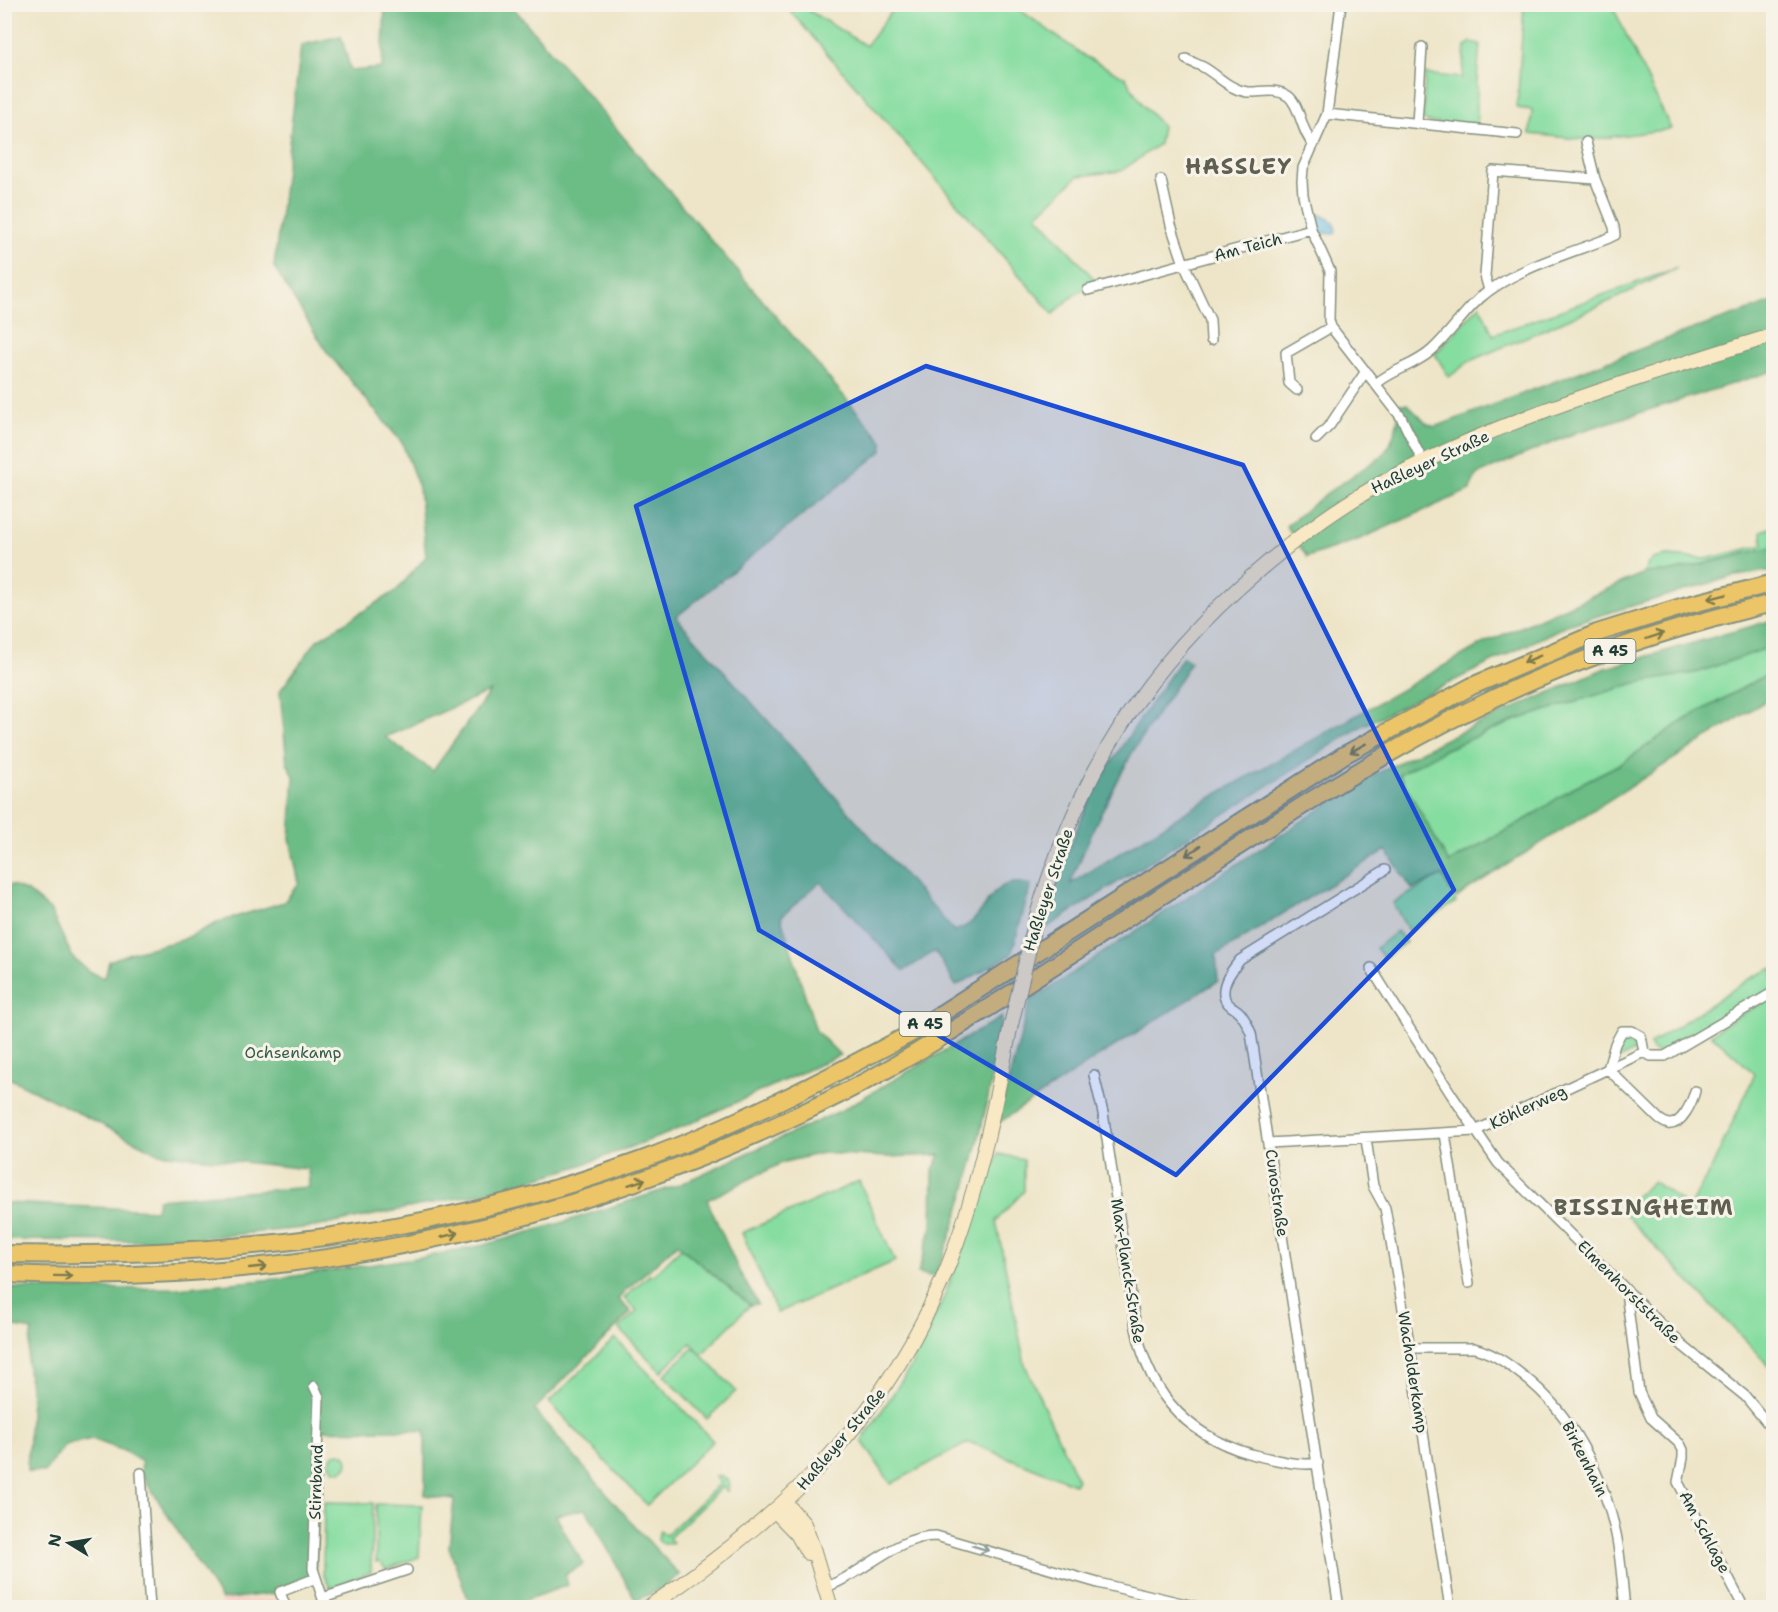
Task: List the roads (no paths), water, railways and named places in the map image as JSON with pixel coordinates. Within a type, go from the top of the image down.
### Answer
[{"type":"highway","name":"A 45","points":[[4,1254],[153,1254],[321,1239],[421,1221],[506,1201],[642,1160],[834,1075],[908,1035],[1344,755],[1472,686],[1597,633],[1684,606],[1773,583]]},
{"type":"highway","name":"A 45","points":[[4,1274],[155,1275],[231,1270],[325,1259],[412,1244],[510,1222],[585,1199],[696,1160],[835,1098],[910,1057],[1356,772],[1465,712],[1605,652],[1674,630],[1769,605]]},
{"type":"main road","name":"Haßleyer Straße","points":[[647,1608],[710,1564],[780,1507],[855,1428],[907,1352],[953,1253],[988,1133],[1037,915],[1062,840],[1088,783],[1124,720],[1175,651],[1224,599],[1302,535],[1371,489],[1424,462],[1554,408],[1773,335]]},
{"type":"main road","points":[[780,1507],[804,1524],[831,1608]]},
{"type":"street","points":[[1341,4],[1327,114],[1303,168],[1303,195],[1311,229],[1330,271],[1329,320],[1331,327],[1377,383],[1401,417],[1424,462]]},
{"type":"street","points":[[1417,123],[1422,47]]},
{"type":"street","points":[[1186,59],[1203,67],[1236,89],[1249,92],[1279,92],[1287,95],[1293,101],[1306,137],[1313,144]]},
{"type":"street","points":[[1327,114],[1517,134]]},
{"type":"street","points":[[1377,383],[1390,373],[1419,360],[1433,349],[1469,308],[1489,290],[1512,276],[1615,234],[1595,179],[1586,142]]},
{"type":"street","points":[[1489,290],[1485,276],[1492,171],[1595,179]]},
{"type":"street","points":[[1161,180],[1171,225],[1184,264],[1210,320],[1212,340]]},
{"type":"street","name":"Am Teich","points":[[1088,290],[1311,229]]},
{"type":"street","points":[[1297,390],[1289,382],[1286,353],[1331,327]]},
{"type":"street","points":[[1316,440],[1330,425],[1366,371]]},
{"type":"street","name":"Cunostraße","points":[[1339,1608],[1251,1033],[1239,1012],[1232,1008],[1225,999],[1224,988],[1230,972],[1240,960],[1384,870]]},
{"type":"street","name":"Elmenhorststraße","points":[[1371,968],[1475,1131],[1498,1163],[1683,1346],[1744,1396],[1773,1431]]},
{"type":"street","name":"Köhlerweg","points":[[1269,1143],[1475,1131],[1644,1052],[1651,1056],[1665,1056],[1773,992]]},
{"type":"street","points":[[1644,1052],[1641,1036],[1632,1031],[1622,1032],[1615,1044],[1608,1069],[1659,1119],[1668,1124],[1676,1123],[1690,1106],[1695,1091]]},
{"type":"street","name":"Max-Planck-Straße","points":[[1094,1075],[1101,1104],[1136,1328],[1141,1351],[1151,1375],[1162,1394],[1181,1417],[1220,1444],[1302,1465],[1318,1463]]},
{"type":"street","points":[[1445,1134],[1469,1283]]},
{"type":"street","name":"Wacholderkamp","points":[[1366,1139],[1374,1186],[1385,1208],[1410,1348],[1450,1608]]},
{"type":"street","name":"Am Schlage","points":[[1626,1292],[1639,1392],[1651,1418],[1680,1444],[1683,1458],[1678,1482],[1744,1608]]},
{"type":"street","name":"Birkenhain","points":[[1410,1348],[1474,1348],[1484,1351],[1508,1364],[1532,1382],[1550,1400],[1580,1443],[1596,1472],[1608,1503],[1616,1535],[1625,1608]]},
{"type":"street","name":"Stirnband","points":[[314,1386],[319,1397],[313,1569],[326,1608]]},
{"type":"street","points":[[141,1473],[150,1608]]},
{"type":"street","points":[[826,1587],[856,1573],[909,1540],[923,1536],[950,1538],[1098,1583],[1202,1608]]},
{"type":"street","points":[[322,1598],[407,1570]]},
{"type":"street","points":[[286,1608],[280,1592],[316,1578]]},
{"type":"street","points":[[459,1608],[465,1605],[466,1608]]},
{"type":"water","points":[[1319,214],[1334,222],[1336,231],[1334,234],[1322,233],[1318,226]]},
{"type":"district","name":"HASSLEY","points":[[1239,166]]},
{"type":"district","name":"BISSINGHEIM","points":[[1644,1207]]},
{"type":"park label","name":"Ochsenkamp","points":[[293,1052]]}]
